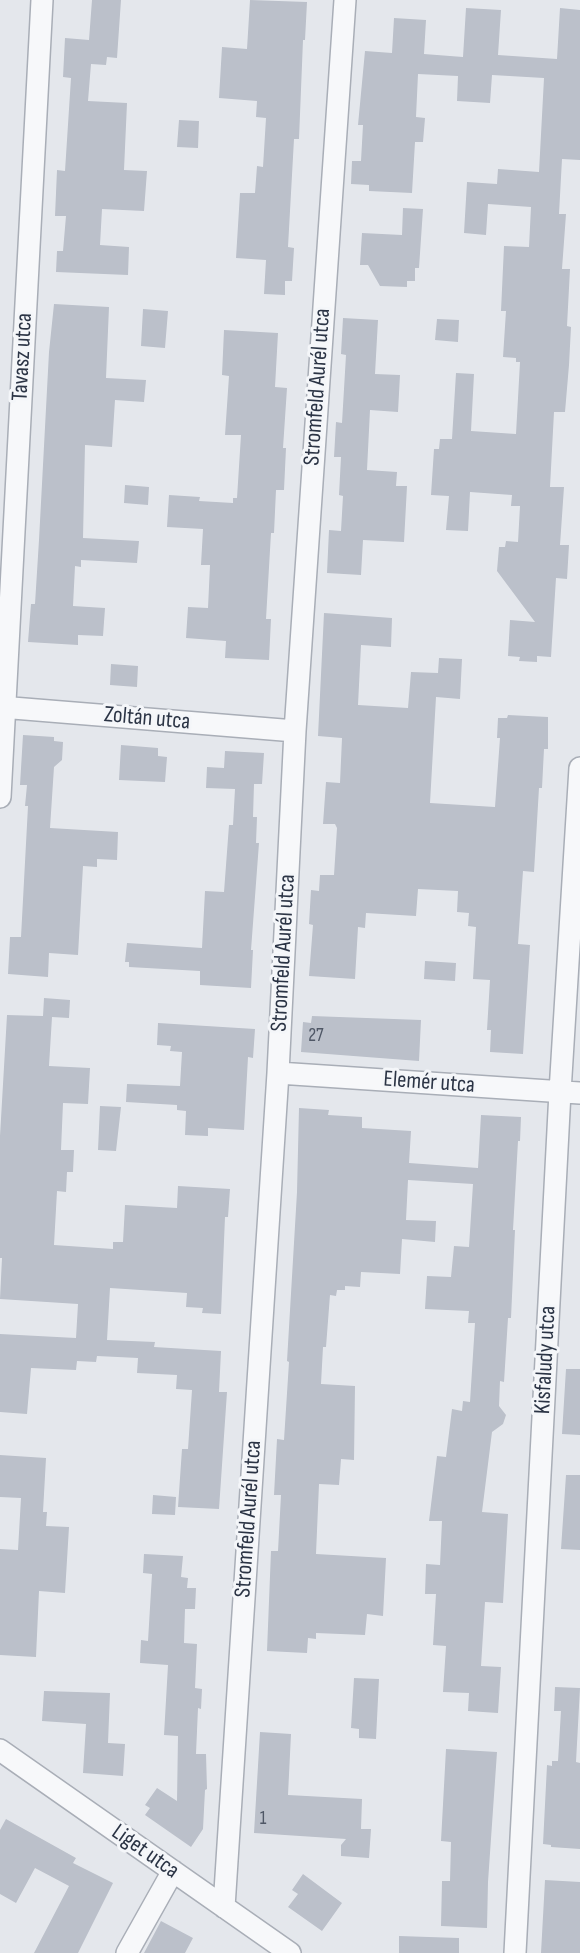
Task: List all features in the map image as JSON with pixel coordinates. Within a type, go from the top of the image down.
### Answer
[{"type":"street","name":"Tavasz utca","points":[[0,797],[2,707],[43,0]]},
{"type":"street","name":"Stromfeld Aurél utca","points":[[224,1907],[278,1073],[295,731],[345,0]]},
{"type":"street","name":"Zoltán utca","points":[[2,707],[295,731]]},
{"type":"street","name":"Kisfaludy utca","points":[[515,1953],[570,1092],[580,768]]},
{"type":"street","name":"Elemér utca","points":[[278,1073],[570,1092]]},
{"type":"street","name":"Liget utca","points":[[0,1750],[290,1953]]},
{"type":"street","points":[[127,1953],[173,1871]]},
{"type":"building","points":[[92,0],[121,0],[117,58],[107,57],[106,65],[91,64],[88,101],[127,103],[124,170],[147,171],[144,211],[102,209],[100,245],[129,247],[128,275],[56,272],[57,251],[63,251],[66,216],[55,216],[57,170],[65,171],[71,78],[63,77],[65,38],[89,40]]},
{"type":"building","points":[[250,0],[307,2],[299,139],[294,139],[288,247],[294,248],[292,281],[285,281],[285,295],[264,294],[266,260],[236,258],[240,193],[255,193],[257,166],[263,167],[266,118],[256,117],[257,101],[219,98],[222,47],[247,49]]},
{"type":"building","points":[[466,8],[501,10],[498,55],[557,59],[560,8],[580,10],[580,160],[562,159],[559,214],[566,214],[562,269],[570,269],[567,326],[571,327],[569,365],[565,412],[554,412],[550,487],[564,487],[560,545],[569,545],[567,579],[556,578],[551,657],[537,656],[537,662],[519,661],[520,657],[508,656],[510,620],[535,622],[497,571],[499,547],[505,547],[506,541],[518,542],[520,506],[511,506],[512,495],[470,492],[468,531],[446,530],[449,496],[431,495],[434,449],[439,449],[440,439],[452,439],[456,373],[474,374],[471,431],[516,434],[520,362],[516,362],[516,358],[503,357],[506,311],[501,311],[504,246],[529,247],[531,207],[488,204],[486,235],[464,233],[467,182],[497,184],[498,169],[539,172],[544,78],[492,75],[490,103],[457,101],[458,76],[418,74],[416,117],[425,118],[423,142],[415,142],[412,193],[369,191],[369,185],[351,184],[352,161],[361,161],[363,125],[358,125],[365,51],[392,53],[394,18],[426,20],[424,54],[463,57]]},
{"type":"building","points":[[179,120],[199,121],[198,148],[177,147]]},
{"type":"building","points":[[403,208],[423,209],[419,268],[415,268],[415,281],[407,281],[407,287],[380,286],[368,265],[360,265],[362,233],[402,235]]},
{"type":"building","points":[[54,304],[109,307],[106,378],[146,380],[144,402],[115,400],[112,447],[85,445],[83,538],[139,541],[137,563],[81,560],[81,567],[75,566],[73,606],[105,608],[103,636],[78,635],[78,645],[28,642],[31,604],[35,604]]},
{"type":"building","points":[[143,309],[168,311],[165,348],[141,346]]},
{"type":"building","points":[[343,318],[378,320],[375,374],[400,375],[398,412],[370,410],[367,470],[397,472],[396,486],[407,486],[404,542],[363,540],[361,575],[327,573],[329,530],[341,531],[341,457],[334,457],[336,422],[342,423],[346,355],[341,354]]},
{"type":"building","points":[[437,319],[459,320],[458,342],[435,340]]},
{"type":"building","points":[[224,330],[278,333],[275,387],[287,388],[283,448],[286,448],[284,490],[276,490],[274,533],[271,533],[266,619],[271,619],[269,660],[225,658],[226,641],[186,638],[188,607],[208,608],[210,565],[201,565],[203,529],[167,527],[169,495],[200,497],[199,501],[233,503],[233,498],[237,498],[241,435],[225,435],[229,376],[222,375]]},
{"type":"building","points":[[125,485],[149,487],[148,505],[124,503]]},
{"type":"building","points":[[324,613],[392,618],[391,647],[361,645],[358,705],[408,708],[411,672],[438,673],[439,658],[462,659],[460,699],[436,697],[430,803],[495,807],[500,738],[497,738],[498,718],[507,718],[508,715],[548,717],[548,749],[544,749],[542,788],[539,788],[534,872],[523,871],[518,944],[530,945],[523,1054],[490,1052],[491,1030],[487,1030],[490,980],[473,979],[476,927],[468,926],[469,913],[457,912],[458,891],[418,889],[416,916],[366,913],[365,928],[358,927],[355,979],[309,976],[313,925],[309,924],[311,890],[319,891],[320,875],[334,875],[337,828],[335,824],[323,824],[326,782],[340,783],[342,738],[318,736]]},
{"type":"building","points":[[111,664],[138,666],[137,687],[110,685]]},
{"type":"building","points":[[23,735],[54,737],[54,741],[63,742],[62,760],[54,767],[50,828],[118,832],[117,860],[97,859],[97,867],[83,866],[78,955],[49,953],[48,977],[8,974],[10,937],[21,937],[28,806],[25,806],[27,785],[20,785]]},
{"type":"building","points":[[121,745],[158,748],[158,756],[167,757],[165,782],[119,780]]},
{"type":"building","points":[[225,751],[264,753],[262,784],[254,784],[253,817],[257,817],[256,843],[259,843],[251,988],[200,985],[200,971],[129,967],[129,962],[125,962],[127,943],[202,948],[205,891],[224,892],[229,825],[233,825],[235,789],[206,788],[207,767],[224,768]]},
{"type":"building","points":[[425,961],[456,963],[455,981],[424,979]]},
{"type":"building","points":[[44,998],[70,1000],[69,1018],[52,1017],[49,1066],[90,1068],[88,1104],[63,1103],[61,1150],[74,1150],[73,1172],[67,1172],[66,1192],[57,1191],[54,1245],[113,1249],[113,1242],[123,1242],[125,1205],[177,1208],[178,1186],[230,1189],[228,1217],[225,1217],[221,1314],[202,1313],[203,1308],[186,1307],[187,1293],[110,1288],[107,1340],[155,1342],[154,1347],[221,1351],[219,1392],[227,1392],[219,1509],[178,1507],[182,1449],[188,1449],[192,1390],[176,1389],[177,1375],[137,1373],[138,1358],[97,1356],[96,1362],[77,1361],[76,1370],[31,1368],[27,1414],[0,1412],[0,1334],[76,1338],[78,1304],[0,1299],[0,1136],[7,1015],[43,1016]]},
{"type":"building","points":[[312,1016],[421,1020],[419,1061],[301,1052],[303,1022],[311,1023]]},
{"type":"building","points":[[158,1023],[255,1029],[253,1058],[248,1057],[244,1130],[208,1128],[208,1136],[185,1135],[186,1111],[177,1110],[177,1105],[126,1102],[127,1084],[180,1086],[182,1052],[170,1051],[171,1046],[157,1045]]},
{"type":"building","points":[[100,1106],[121,1107],[116,1151],[98,1150]]},
{"type":"building","points":[[299,1108],[329,1110],[328,1115],[362,1117],[362,1128],[411,1131],[409,1163],[478,1168],[481,1115],[521,1117],[513,1230],[511,1318],[508,1318],[504,1382],[500,1381],[499,1406],[506,1415],[503,1424],[492,1432],[482,1512],[508,1514],[503,1603],[485,1602],[481,1666],[501,1667],[498,1713],[468,1711],[469,1693],[443,1692],[446,1646],[433,1645],[436,1594],[425,1594],[426,1564],[440,1565],[442,1521],[429,1521],[437,1456],[446,1457],[452,1409],[462,1411],[463,1401],[470,1402],[475,1323],[468,1323],[469,1311],[425,1309],[427,1276],[451,1277],[454,1246],[469,1247],[473,1184],[408,1180],[406,1220],[436,1221],[435,1242],[402,1239],[400,1274],[361,1272],[360,1287],[345,1286],[345,1290],[337,1290],[336,1296],[330,1295],[321,1384],[355,1386],[354,1460],[341,1459],[339,1485],[319,1484],[316,1554],[386,1558],[383,1616],[367,1614],[365,1635],[316,1633],[316,1639],[308,1638],[307,1653],[267,1651],[271,1551],[278,1551],[281,1495],[274,1495],[277,1439],[284,1440]]},
{"type":"building","points":[[566,1369],[580,1369],[580,1435],[562,1434]]},
{"type":"building","points":[[0,1455],[46,1458],[43,1512],[47,1512],[46,1526],[69,1527],[65,1593],[39,1591],[36,1657],[0,1655],[0,1549],[18,1550],[21,1498],[0,1497]]},
{"type":"building","points":[[566,1475],[580,1475],[580,1550],[561,1549]]},
{"type":"building","points":[[153,1495],[176,1497],[175,1515],[152,1514]]},
{"type":"building","points":[[144,1554],[183,1556],[181,1577],[188,1578],[187,1588],[196,1588],[195,1609],[185,1609],[184,1643],[197,1644],[195,1688],[202,1689],[201,1709],[198,1708],[196,1754],[206,1754],[207,1789],[203,1829],[191,1847],[145,1815],[150,1808],[145,1805],[157,1788],[177,1801],[178,1736],[164,1735],[168,1665],[140,1663],[141,1640],[148,1641],[152,1574],[143,1573]]},
{"type":"building","points":[[354,1678],[379,1679],[376,1739],[359,1738],[359,1729],[351,1728]]},
{"type":"building","points":[[555,1687],[580,1688],[576,1762],[580,1763],[580,1849],[543,1844],[547,1765],[552,1766],[552,1761],[558,1761],[561,1711],[554,1711]]},
{"type":"building","points":[[44,1691],[110,1693],[108,1743],[125,1744],[123,1776],[83,1773],[86,1724],[42,1721]]},
{"type":"building","points":[[260,1732],[291,1734],[288,1795],[362,1799],[361,1829],[371,1829],[369,1858],[341,1856],[341,1845],[346,1839],[254,1833]]},
{"type":"building","points":[[446,1749],[497,1752],[487,1928],[441,1926],[442,1881],[450,1881],[451,1842],[441,1841]]},
{"type":"building","points":[[6,1819],[76,1858],[73,1863],[113,1883],[78,1953],[34,1953],[69,1886],[35,1868],[16,1903],[0,1894],[0,1830]]},
{"type":"building","points":[[303,1874],[342,1903],[322,1931],[288,1907],[298,1894],[292,1890]]},
{"type":"building","points":[[545,1880],[580,1882],[580,1953],[541,1953]]},
{"type":"building","points":[[161,1921],[193,1938],[185,1953],[144,1953]]},
{"type":"building","points":[[399,1936],[459,1938],[459,1953],[399,1953]]}]
